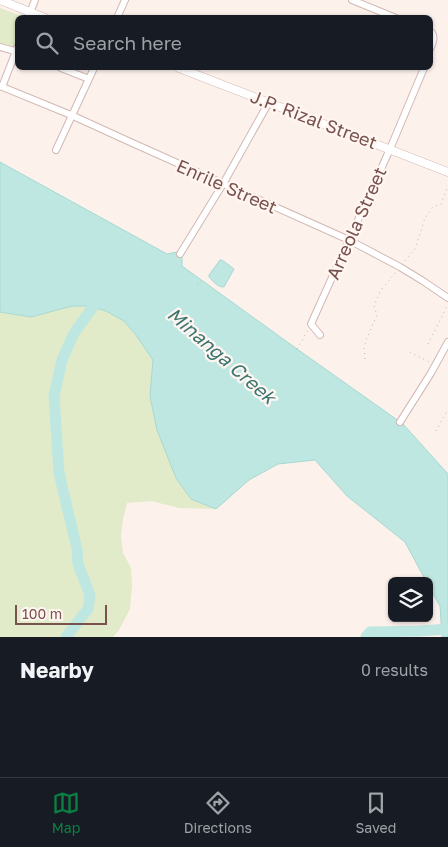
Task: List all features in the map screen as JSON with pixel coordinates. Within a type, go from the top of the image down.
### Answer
[{"type":"street","points":[[0,0],[29,15],[35,0]]},
{"type":"street","points":[[118,15],[125,0]]},
{"type":"street","points":[[352,0],[389,15]]},
{"type":"street","points":[[0,46],[15,50]]},
{"type":"street","points":[[1,86],[15,54]]},
{"type":"street","points":[[66,70],[89,79]]},
{"type":"street","points":[[56,150],[93,70]]},
{"type":"street","name":"J.P. Rizal Street","points":[[184,70],[448,172]]},
{"type":"street","name":"Arreola Street","points":[[311,324],[390,149],[423,70]]},
{"type":"street","name":"Enrile Street","points":[[1,86],[71,115],[349,240],[400,267],[448,298]]},
{"type":"street","points":[[180,254],[223,184],[269,102]]},
{"type":"street","points":[[311,324],[320,335]]},
{"type":"street","points":[[400,422],[448,342]]},
{"type":"path","points":[[197,285],[202,280]]},
{"type":"path","points":[[428,344],[448,304]]},
{"type":"path","points":[[297,349],[311,324]]},
{"type":"path","points":[[410,352],[435,365]]},
{"type":"path","points":[[436,431],[448,410]]},
{"type":"green space","points":[[0,8],[19,15],[15,15],[15,49],[0,45]]},
{"type":"green space","points":[[72,306],[89,306],[106,311],[124,321],[136,335],[153,360],[150,396],[157,430],[176,478],[191,499],[216,509],[179,508],[151,501],[127,503],[121,536],[123,553],[131,568],[130,609],[113,637],[0,637],[0,312],[31,317]]},
{"type":"water","name":"Minanga Creek","points":[[0,162],[167,254],[177,252],[182,256],[182,266],[403,424],[448,474],[448,637],[442,637],[440,606],[433,594],[433,577],[424,577],[405,542],[347,496],[315,460],[278,464],[249,480],[216,509],[191,499],[176,478],[157,430],[150,396],[153,360],[124,321],[106,311],[89,306],[72,306],[31,317],[0,312]]},
{"type":"water","points":[[220,260],[234,269],[224,287],[217,285],[209,277]]},
{"type":"waterway","points":[[66,637],[88,609],[90,595],[78,564],[77,549],[59,473],[54,396],[62,360],[74,333],[101,296]]},
{"type":"waterway","points":[[366,637],[370,632],[448,629]]}]
